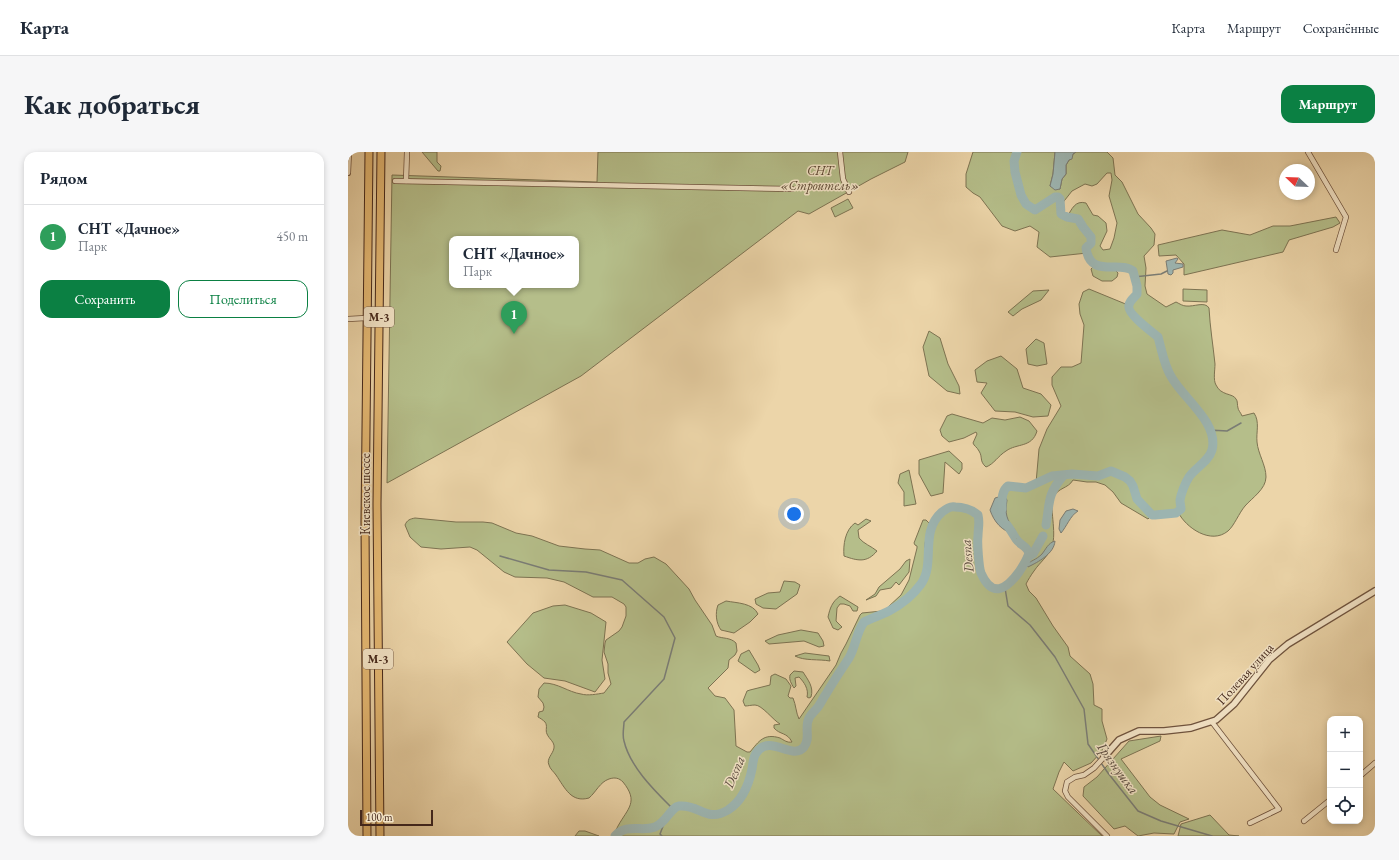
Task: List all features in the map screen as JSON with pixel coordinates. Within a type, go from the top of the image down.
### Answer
[{"type":"highway","name":"Киевское шоссе","points":[[367,836],[365,522],[366,318],[369,152]]},
{"type":"highway","name":"Киевское шоссе","points":[[380,836],[377,496],[381,152]]},
{"type":"street","points":[[348,173],[349,152]]},
{"type":"street","points":[[406,181],[407,152]]},
{"type":"street","points":[[840,152],[843,179],[849,192]]},
{"type":"street","points":[[1308,152],[1346,217],[1336,250]]},
{"type":"street","points":[[395,181],[792,189]]},
{"type":"street","points":[[348,319],[366,318]]},
{"type":"street","name":"Полевая улица","points":[[1104,757],[1120,740],[1139,731],[1164,731],[1191,728],[1216,720],[1234,704],[1268,660],[1288,644],[1375,591]]},
{"type":"street","points":[[1212,722],[1279,809],[1250,823]]},
{"type":"street","points":[[1104,757],[1094,768],[1084,775],[1075,777],[1067,782],[1065,791],[1068,798],[1107,836]]},
{"type":"street","points":[[1363,773],[1375,763]]},
{"type":"street","points":[[1304,821],[1327,802]]},
{"type":"green space","points":[[422,152],[437,152],[437,162],[441,166],[440,171],[438,171]]},
{"type":"green space","name":"СНТ «Строитель»","points":[[598,152],[908,152],[905,162],[871,179],[809,214],[798,211],[581,376],[387,483],[392,175],[597,182]]},
{"type":"green space","points":[[973,152],[1055,152],[1053,174],[1050,186],[1060,189],[1062,179],[1066,174],[1066,165],[1073,154],[1076,152],[1107,152],[1113,158],[1115,175],[1122,182],[1138,214],[1155,234],[1154,245],[1144,256],[1146,268],[1145,286],[1147,294],[1166,307],[1176,302],[1185,306],[1205,305],[1209,308],[1215,364],[1215,383],[1218,389],[1234,397],[1237,401],[1238,409],[1242,416],[1254,413],[1257,420],[1257,442],[1265,468],[1266,477],[1264,485],[1245,506],[1230,529],[1221,535],[1214,536],[1200,533],[1187,524],[1178,512],[1173,514],[1152,515],[1148,519],[1121,503],[1113,492],[1105,485],[1096,482],[1073,480],[1055,494],[1053,498],[1052,507],[1054,534],[1052,546],[1026,584],[1029,591],[1036,598],[1068,647],[1070,656],[1090,674],[1093,684],[1094,705],[1102,709],[1102,721],[1107,739],[1102,751],[1091,763],[1073,771],[1064,762],[1053,789],[1102,836],[615,836],[618,833],[616,830],[630,805],[631,800],[628,789],[623,782],[617,778],[613,778],[603,782],[589,798],[578,798],[569,793],[548,763],[554,746],[547,734],[545,722],[538,717],[539,712],[543,711],[544,707],[543,703],[538,697],[539,689],[544,683],[554,684],[584,695],[604,693],[611,684],[608,673],[608,664],[604,652],[605,643],[606,640],[619,631],[622,627],[626,616],[626,607],[624,604],[612,597],[593,597],[564,582],[547,578],[515,577],[504,572],[477,550],[470,547],[441,549],[421,547],[410,537],[405,525],[406,523],[415,518],[456,522],[492,523],[516,533],[532,536],[559,546],[600,550],[629,563],[638,563],[645,559],[654,557],[666,564],[689,589],[712,625],[716,636],[729,639],[736,643],[737,651],[729,660],[728,668],[708,688],[715,696],[725,698],[734,710],[736,746],[750,752],[759,741],[766,737],[780,738],[787,742],[792,742],[786,735],[774,728],[774,725],[780,724],[761,707],[755,705],[745,706],[743,701],[747,691],[770,685],[771,676],[775,674],[786,679],[791,686],[788,696],[793,698],[799,719],[836,665],[860,615],[862,613],[882,611],[901,595],[909,580],[917,548],[914,543],[923,520],[926,520],[930,524],[925,548],[925,557],[927,562],[930,532],[938,516],[954,507],[960,507],[973,511],[979,518],[979,560],[985,580],[991,587],[1000,589],[1008,585],[1016,577],[1022,569],[1029,553],[1026,547],[1016,539],[1014,534],[1002,519],[1002,497],[1004,490],[1008,486],[1026,488],[1036,483],[1039,449],[1047,429],[1061,406],[1052,385],[1052,377],[1061,367],[1072,367],[1081,363],[1084,325],[1080,314],[1079,304],[1083,292],[1089,289],[1128,305],[1137,294],[1135,279],[1132,271],[1126,268],[1103,266],[1095,262],[1087,253],[1050,257],[1037,247],[1039,232],[1030,226],[1015,231],[1002,226],[980,197],[966,187],[966,174]],"holes":[[[1107,173],[1111,173],[1112,180],[1109,196],[1117,223],[1110,249],[1103,250],[1100,246],[1107,231],[1106,223],[1098,216],[1093,215],[1086,203],[1082,202],[1076,204],[1067,217],[1061,214],[1061,205],[1072,191],[1085,184],[1092,186],[1097,184]]]},
{"type":"green space","points":[[848,199],[853,208],[835,217],[831,208]]},
{"type":"green space","points":[[1336,217],[1340,223],[1333,227],[1289,240],[1283,252],[1184,275],[1184,264],[1176,255],[1159,256],[1158,245],[1222,230],[1250,235],[1273,226],[1290,226]]},
{"type":"green space","points":[[1094,266],[1106,270],[1114,269],[1118,273],[1117,277],[1112,281],[1102,281],[1093,276],[1091,269]]},
{"type":"green space","points":[[1183,289],[1207,290],[1207,302],[1183,301]]},
{"type":"green space","points":[[1049,290],[1041,300],[1022,309],[1013,316],[1008,312],[1033,291]]},
{"type":"green space","points":[[929,331],[940,338],[948,364],[959,386],[960,394],[947,391],[929,376],[923,347]]},
{"type":"green space","points":[[1036,339],[1044,343],[1047,364],[1037,366],[1028,364],[1026,349]]},
{"type":"green space","points":[[1001,356],[1017,369],[1023,388],[1041,394],[1051,405],[1048,416],[1033,417],[1015,412],[995,411],[981,393],[987,383],[977,382],[975,370],[987,361]]},
{"type":"green space","points":[[952,414],[983,423],[992,418],[1005,420],[1020,417],[1029,421],[1037,431],[1032,440],[1028,443],[1006,451],[986,467],[982,461],[979,451],[973,443],[977,434],[976,432],[964,438],[949,442],[942,436],[940,430],[947,416]]},
{"type":"green space","points":[[949,451],[962,463],[962,469],[959,474],[945,462],[943,493],[931,496],[919,474],[919,460]]},
{"type":"green space","points":[[909,470],[916,504],[904,506],[904,492],[898,483],[900,474]]},
{"type":"green space","points":[[866,519],[871,521],[858,530],[859,538],[877,551],[870,558],[862,560],[844,556],[844,543],[849,530],[855,523],[858,525]]},
{"type":"green space","points":[[910,559],[909,572],[899,585],[896,582],[891,588],[880,590],[876,596],[866,600],[875,594],[879,587]]},
{"type":"green space","points":[[784,581],[795,582],[800,585],[797,594],[776,609],[763,608],[756,604],[755,599],[768,593],[780,592]]},
{"type":"green space","points":[[840,596],[858,607],[857,611],[853,611],[850,606],[840,604],[837,608],[836,621],[842,627],[838,630],[833,628],[828,617],[832,605]]},
{"type":"green space","points":[[726,601],[749,606],[756,610],[758,614],[750,622],[734,633],[721,630],[716,618],[716,611],[718,605]]},
{"type":"green space","points":[[565,605],[591,613],[606,622],[602,660],[605,679],[595,692],[565,681],[544,678],[527,664],[507,642],[533,613],[553,606]]},
{"type":"green space","points":[[801,630],[818,633],[824,646],[819,647],[804,641],[769,644],[765,641],[778,635]]},
{"type":"green space","points":[[749,650],[760,670],[755,673],[738,661],[741,654]]},
{"type":"green space","points":[[805,653],[829,656],[830,661],[799,658],[795,656]]},
{"type":"green space","points":[[794,671],[803,672],[809,681],[812,690],[811,697],[807,697],[807,688],[799,677],[795,678],[796,686],[794,688],[790,682],[790,675]]},
{"type":"green space","points":[[1161,736],[1160,741],[1121,759],[1150,797],[1160,805],[1189,819],[1180,822],[1174,834],[1154,833],[1138,836],[1125,826],[1114,829],[1083,796],[1084,787],[1097,777],[1129,741]]},
{"type":"green space","points":[[1210,815],[1229,835],[1239,836],[1178,836],[1181,824]]},
{"type":"green space","points":[[579,831],[585,831],[599,836],[575,836]]},
{"type":"water","points":[[1055,152],[1076,152],[1066,165],[1066,174],[1062,179],[1060,189],[1055,190],[1050,186],[1053,174]]},
{"type":"water","points":[[1178,259],[1175,263],[1183,264],[1183,267],[1173,270],[1171,275],[1168,274],[1166,261]]},
{"type":"water","points":[[1002,496],[1007,500],[1007,516],[1015,530],[1014,534],[1006,531],[999,525],[990,510],[995,498]]},
{"type":"water","points":[[1073,509],[1078,511],[1071,518],[1061,533],[1059,529],[1060,520],[1066,511]]},
{"type":"water","points":[[1055,541],[1049,554],[1028,567],[1026,565],[1040,556],[1049,545]]},
{"type":"waterway","name":"Desna","points":[[1002,509],[1003,493],[1008,486],[1026,488],[1052,476],[1072,474],[1098,476],[1111,471],[1125,477],[1130,481],[1137,499],[1152,515],[1176,513],[1181,509],[1180,500],[1186,482],[1208,458],[1212,450],[1213,440],[1206,421],[1177,386],[1169,373],[1158,337],[1131,313],[1129,305],[1137,294],[1137,286],[1133,271],[1127,268],[1099,266],[1093,263],[1086,248],[1091,243],[1091,237],[1078,219],[1061,214],[1060,199],[1058,197],[1055,197],[1035,210],[1026,204],[1021,195],[1015,172],[1014,161],[1017,152]]},
{"type":"waterway","points":[[1134,277],[1161,274],[1167,271]]},
{"type":"waterway","points":[[1209,430],[1227,431],[1241,423]]},
{"type":"waterway","points":[[1046,525],[1049,504],[1054,488],[1063,476]]},
{"type":"waterway","name":"Desna","points":[[615,836],[624,830],[655,827],[659,825],[673,809],[679,806],[686,806],[714,815],[728,810],[737,802],[744,792],[751,775],[753,760],[757,752],[762,747],[775,746],[794,751],[804,747],[807,740],[807,725],[809,718],[849,658],[864,622],[889,611],[911,596],[921,584],[927,567],[931,529],[935,520],[942,512],[950,507],[958,507],[970,510],[978,515],[978,549],[980,570],[985,581],[990,586],[999,589],[1004,587],[1014,578],[1019,572],[1029,553],[1027,549],[1019,543],[1007,525]]},
{"type":"waterway","points":[[1028,557],[1033,554],[1043,536]]},
{"type":"waterway","points":[[500,556],[549,570],[586,572],[622,580],[664,617],[675,638],[664,679],[624,722],[623,736],[627,751],[637,769],[673,809]]},
{"type":"waterway","name":"Грязнушка","points":[[1005,588],[1008,606],[1030,625],[1055,657],[1084,709],[1088,744],[1108,773],[1138,811],[1161,821],[1212,836]]},
{"type":"waterway","points":[[662,836],[660,834],[665,821]]},
{"type":"place","name":"СНТ «Дачное»","points":[[514,334]]}]
